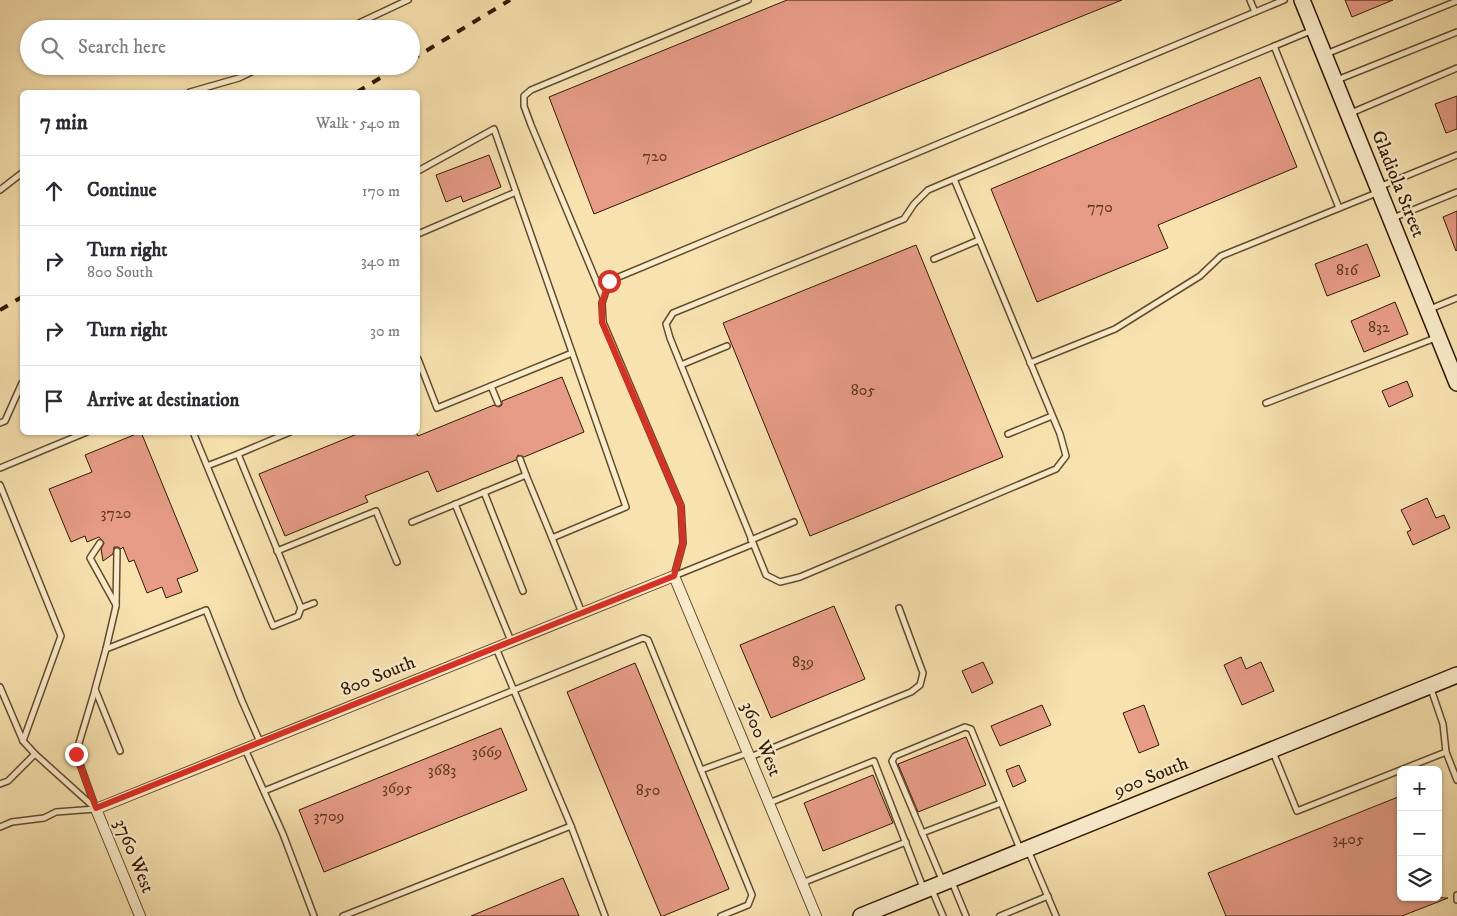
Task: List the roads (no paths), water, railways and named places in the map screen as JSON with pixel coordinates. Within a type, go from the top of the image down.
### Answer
[{"type":"street","name":"Gladiola Street","points":[[1302,0],[1457,383]]},
{"type":"street","name":"800 South","points":[[96,808],[674,576]]},
{"type":"street","name":"3600 West","points":[[674,576],[816,916]]},
{"type":"street","name":"900 South","points":[[861,916],[1457,675]]},
{"type":"street","name":"3760 West","points":[[96,808],[140,916]]},
{"type":"lane","points":[[365,20],[408,0]]},
{"type":"lane","points":[[604,297],[531,125],[524,106],[524,96],[530,90],[748,0]]},
{"type":"lane","points":[[1250,0],[1255,12]]},
{"type":"lane","points":[[674,576],[683,543],[681,506],[602,322],[602,302],[609,281],[1284,0]]},
{"type":"lane","points":[[1324,55],[1457,1]]},
{"type":"lane","points":[[954,179],[1060,434],[1066,456],[1056,469],[800,577],[780,582],[766,575],[670,338],[666,324],[673,313],[904,218],[914,204],[928,190],[954,179],[1274,46],[1314,30]]},
{"type":"lane","points":[[1334,81],[1457,32]]},
{"type":"lane","points":[[1274,46],[1339,208]]},
{"type":"lane","points":[[1348,114],[1457,68]]},
{"type":"lane","points":[[197,90],[245,75]]},
{"type":"lane","points":[[420,170],[494,129],[626,507],[552,538]]},
{"type":"lane","points":[[1030,362],[1115,329],[1200,276],[1221,256],[1339,208],[1457,155]]},
{"type":"lane","points":[[0,190],[20,175]]},
{"type":"lane","points":[[420,233],[516,192]]},
{"type":"lane","points":[[1390,219],[1457,192]]},
{"type":"lane","points":[[934,259],[979,240]]},
{"type":"lane","points":[[1427,310],[1457,298]]},
{"type":"lane","points":[[1266,403],[1438,336]]},
{"type":"lane","points":[[681,365],[727,346]]},
{"type":"lane","points":[[420,365],[437,408],[572,353]]},
{"type":"lane","points":[[490,386],[498,403]]},
{"type":"lane","points":[[0,423],[5,421],[20,388]]},
{"type":"lane","points":[[1008,434],[1052,416]]},
{"type":"lane","points":[[0,468],[80,435]]},
{"type":"lane","points":[[194,435],[273,626],[298,616],[301,608],[238,454]]},
{"type":"lane","points":[[207,466],[283,435]]},
{"type":"lane","points":[[520,459],[582,613]]},
{"type":"lane","points":[[412,522],[526,475]]},
{"type":"lane","points":[[0,484],[61,636],[23,741]]},
{"type":"lane","points":[[484,492],[523,591]]},
{"type":"lane","points":[[455,504],[511,642]]},
{"type":"lane","points":[[277,551],[376,511],[397,562]]},
{"type":"lane","points":[[674,576],[794,522]]},
{"type":"lane","points":[[100,543],[90,558],[116,606]]},
{"type":"lane","points":[[96,808],[76,754],[95,690],[116,606],[118,551]]},
{"type":"lane","points":[[301,608],[314,604]]},
{"type":"lane","points":[[701,770],[749,755],[911,692],[920,684],[923,673],[899,608]]},
{"type":"lane","points":[[106,649],[206,610],[260,742]]},
{"type":"lane","points":[[264,791],[643,638],[648,640],[752,895],[748,905],[721,916]]},
{"type":"lane","points":[[496,648],[571,826],[605,916]]},
{"type":"lane","points":[[1430,686],[1443,724],[1446,752],[1457,780]]},
{"type":"lane","points":[[0,688],[23,741],[34,754],[96,808]]},
{"type":"lane","points":[[95,690],[120,751]]},
{"type":"lane","points":[[943,916],[937,885],[922,833],[892,761],[893,758],[965,727],[971,730],[1001,803],[1048,896],[1056,916]]},
{"type":"lane","points":[[245,748],[283,834],[314,916]]},
{"type":"lane","points":[[1272,749],[1297,811],[1446,752]]},
{"type":"lane","points":[[0,784],[8,781],[34,754]]},
{"type":"lane","points":[[768,804],[874,760],[906,842],[937,885],[966,916]]},
{"type":"lane","points":[[922,833],[1001,803]]},
{"type":"lane","points":[[0,827],[12,822],[44,818],[56,812],[96,808]]},
{"type":"lane","points":[[343,916],[571,826]]},
{"type":"lane","points":[[802,883],[906,842]]},
{"type":"lane","points":[[1457,895],[1457,900]]},
{"type":"lane","points":[[1000,916],[1048,896]]},
{"type":"railway","points":[[420,55],[510,0]]},
{"type":"railway","points":[[360,90],[385,75]]},
{"type":"railway","points":[[0,310],[20,298]]}]
